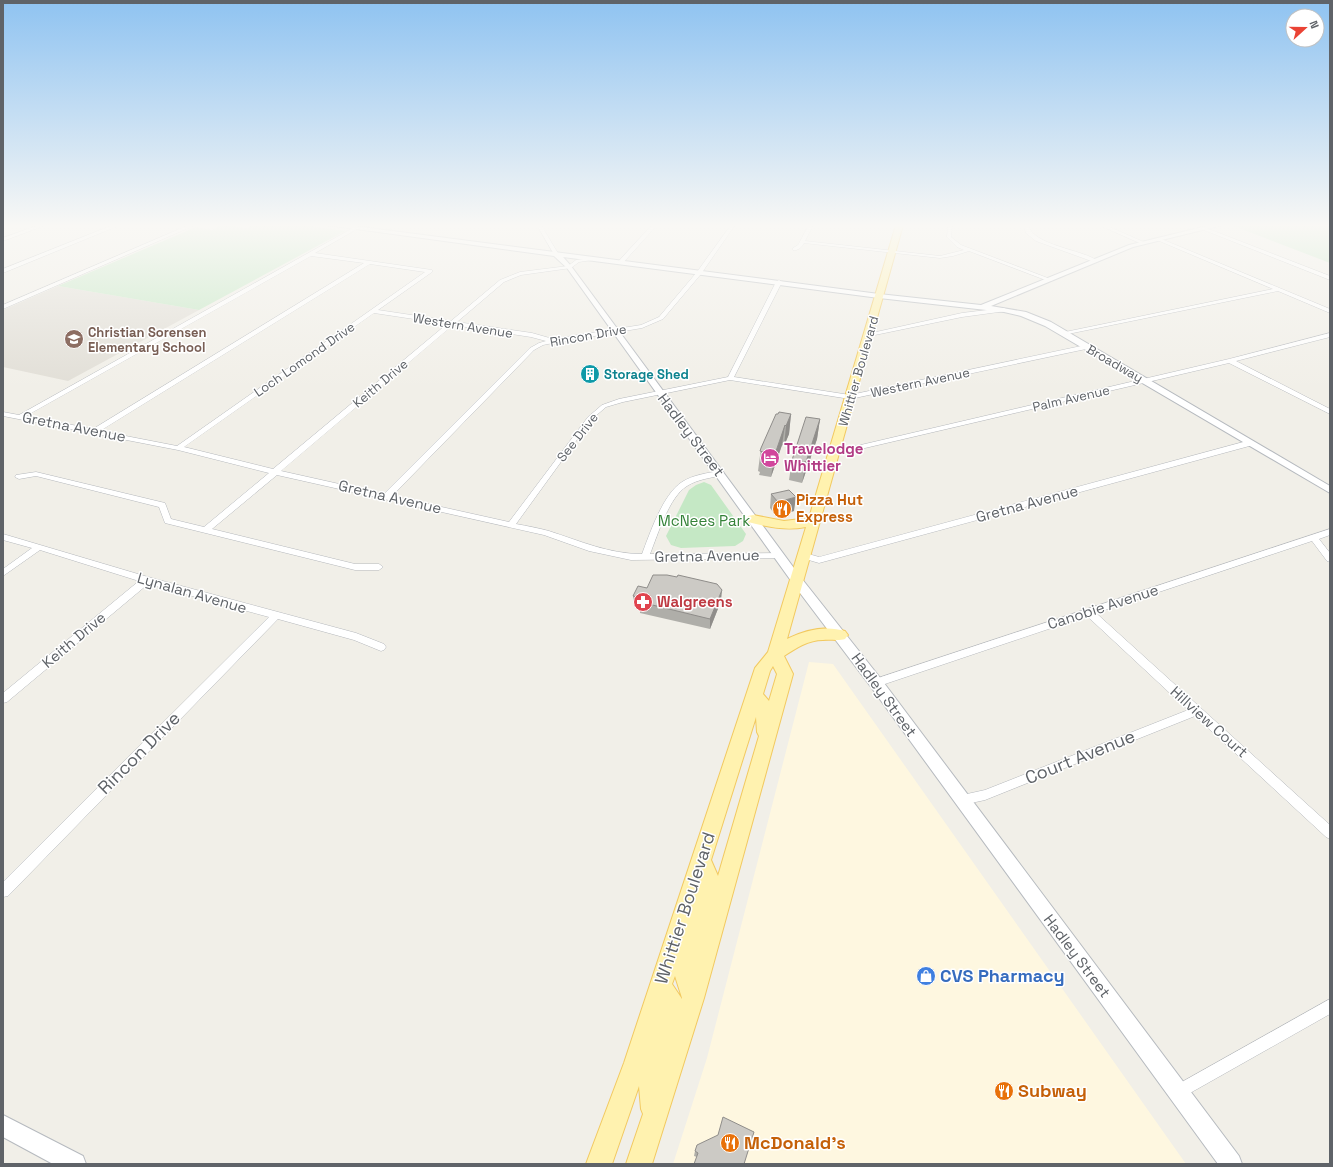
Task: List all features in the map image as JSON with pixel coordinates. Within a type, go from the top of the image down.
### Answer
[{"type":"main road","name":"Whittier Boulevard","points":[[598,1164],[636,1063],[763,668],[775,654],[798,582],[850,397],[870,334],[884,279]]},
{"type":"main road","points":[[753,520],[776,525],[799,526],[815,521]]},
{"type":"main road","points":[[775,654],[793,642],[811,635],[827,633],[840,636]]},
{"type":"main road","name":"Whittier Boulevard","points":[[639,1164],[653,1116],[693,998],[785,674],[775,654]]},
{"type":"main road","points":[[754,695],[763,706],[766,741]]},
{"type":"main road","points":[[693,998],[683,970],[707,894],[708,877],[701,860]]},
{"type":"main road","points":[[653,1116],[652,1082],[672,1003],[660,985]]},
{"type":"street","points":[[3,307],[67,279]]},
{"type":"street","points":[[20,417],[266,279]]},
{"type":"street","points":[[95,431],[341,279]]},
{"type":"street","name":"Loch Lomond Drive","points":[[178,448],[418,279]]},
{"type":"street","name":"Keith Drive","points":[[206,530],[505,279]]},
{"type":"street","name":"Hadley Street","points":[[578,279],[798,582],[876,682],[1231,1164]]},
{"type":"street","name":"Rincon Drive","points":[[387,496],[526,355],[541,344],[642,326],[661,318],[694,279]]},
{"type":"street","name":"Broadway","points":[[756,279],[879,296],[982,307],[1023,314],[1048,324],[1330,490]]},
{"type":"street","points":[[1256,279],[1330,311]]},
{"type":"street","points":[[962,315],[1050,280]]},
{"type":"street","points":[[730,378],[779,282]]},
{"type":"street","points":[[1065,334],[1279,289]]},
{"type":"street","points":[[1015,294],[1014,299],[1016,303],[1048,324]]},
{"type":"street","points":[[944,303],[960,311],[962,315]]},
{"type":"street","points":[[870,334],[962,315],[1004,310]]},
{"type":"street","name":"Western Avenue","points":[[372,311],[532,335],[553,341]]},
{"type":"street","name":"Palm Avenue","points":[[835,453],[1230,362],[1330,335]]},
{"type":"street","name":"Western Avenue","points":[[730,378],[850,397],[1086,347]]},
{"type":"street","points":[[1230,362],[1330,412]]},
{"type":"street","name":"See Drive","points":[[510,526],[597,410],[612,402],[730,378]]},
{"type":"street","name":"Gretna Avenue","points":[[3,414],[178,448],[274,472],[387,496],[510,526],[546,532],[592,549],[631,557],[779,555]]},
{"type":"street","name":"Gretna Avenue","points":[[805,556],[819,560],[1250,443]]},
{"type":"street","points":[[645,557],[663,515],[678,489],[696,479],[720,473]]},
{"type":"street","points":[[19,476],[36,474],[162,505],[168,521],[354,567],[379,566]]},
{"type":"street","name":"Canobie Avenue","points":[[876,682],[1330,532]]},
{"type":"street","name":"Lynalan Avenue","points":[[3,537],[146,580],[275,616],[356,636],[381,647]]},
{"type":"street","points":[[1313,537],[1330,559]]},
{"type":"street","points":[[3,573],[39,547]]},
{"type":"street","name":"Keith Drive","points":[[3,699],[146,580]]},
{"type":"street","name":"Hillview Court","points":[[1088,612],[1330,833]]},
{"type":"street","name":"Rincon Drive","points":[[3,890],[275,616]]},
{"type":"street","name":"Court Avenue","points":[[962,800],[986,794],[1197,710]]},
{"type":"street","points":[[1178,1092],[1330,1006]]},
{"type":"street","points":[[3,1126],[75,1164]]},
{"type":"shaded area","name":"Christian Sorensen Elementary School","points":[[58,286],[199,310],[68,381],[3,367],[3,310]]},
{"type":"shaded area","points":[[809,662],[833,664],[1186,1164],[673,1164],[707,1058]]},
{"type":"green space","points":[[73,279],[255,279],[199,310],[58,286]]},
{"type":"green space","name":"McNees Park","points":[[704,482],[711,485],[746,534],[743,541],[735,546],[681,548],[671,545],[666,536],[689,490]]},
{"type":"building","points":[[779,412],[791,414],[786,426],[785,425],[774,457],[762,454],[763,452],[760,451],[761,448],[776,414]]},
{"type":"building","points":[[806,417],[820,419],[806,462],[792,460]]},
{"type":"building","points":[[789,490],[796,497],[778,502],[771,494]]},
{"type":"building","name":"Walgreens","points":[[653,575],[677,577],[678,575],[717,584],[722,590],[710,619],[640,602],[642,598],[633,596],[638,586],[647,588]]},
{"type":"building","name":"McDonald's","points":[[723,1117],[754,1132],[744,1164],[694,1164],[698,1153],[695,1151],[697,1145],[718,1135]]},
{"type":"place","name":"Christian Sorensen Elementary School","points":[[74,339]]},
{"type":"place","name":"Storage Shed","points":[[590,374]]},
{"type":"place","name":"Travelodge Whittier","points":[[770,458]]},
{"type":"place","name":"Pizza Hut Express","points":[[782,509]]},
{"type":"place","name":"Walgreens","points":[[643,602]]},
{"type":"place","name":"CVS Pharmacy","points":[[926,976]]},
{"type":"place","name":"Subway","points":[[1004,1091]]},
{"type":"place","name":"McDonald's","points":[[730,1143]]}]
